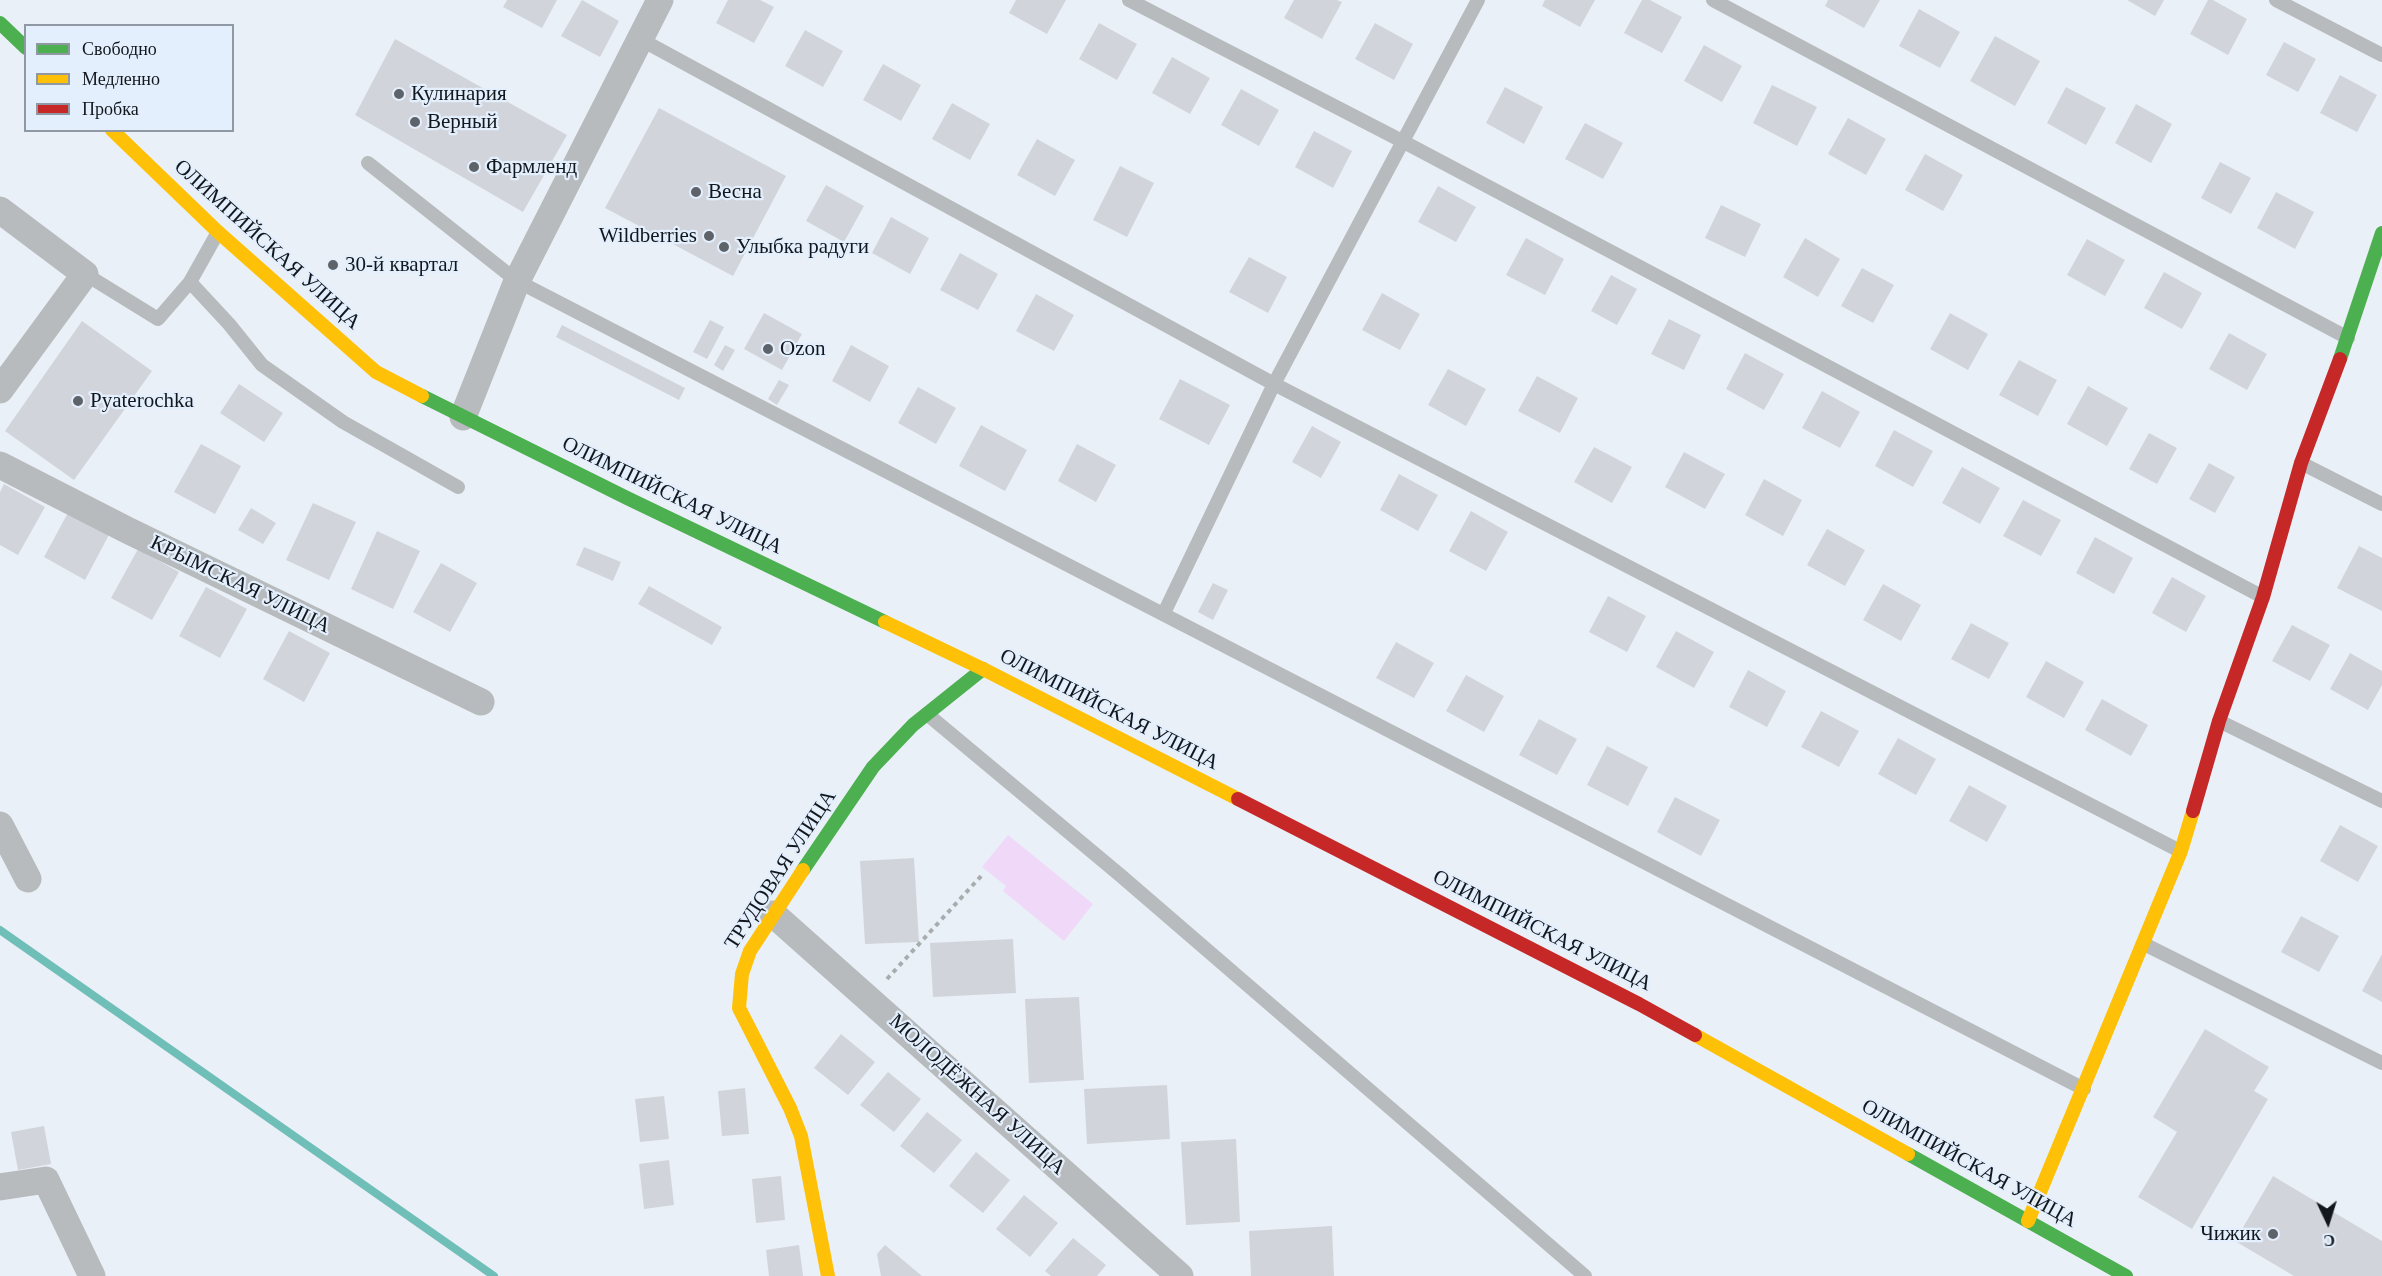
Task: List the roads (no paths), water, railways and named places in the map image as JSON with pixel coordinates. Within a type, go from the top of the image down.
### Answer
[{"type":"street","points":[[463,417],[517,281],[660,0]]},
{"type":"street","points":[[0,23],[24,46]]},
{"type":"street","name":"ОЛИМПИЙСКАЯ УЛИЦА","points":[[114,132],[218,232],[376,372],[463,417],[983,669],[1639,1004],[2126,1276]]},
{"type":"street","points":[[0,210],[85,274],[0,390]]},
{"type":"street","points":[[2028,1221],[2181,851],[2219,721],[2263,597],[2301,463],[2348,338],[2382,233]]},
{"type":"street","name":"КРЫМСКАЯ УЛИЦА","points":[[0,465],[127,530],[481,702]]},
{"type":"street","name":"ТРУДОВАЯ УЛИЦА","points":[[828,1276],[801,1136],[790,1108],[739,1008],[738,993],[743,966],[748,953],[773,914],[873,767],[926,714],[983,669]]},
{"type":"street","points":[[0,825],[28,879]]},
{"type":"street","name":"МОЛОДЁЖНАЯ УЛИЦА","points":[[773,914],[1180,1276]]},
{"type":"street","points":[[0,1187],[46,1180],[92,1276]]},
{"type":"lane","points":[[1129,0],[1402,141],[2263,597]]},
{"type":"lane","points":[[1164,613],[1274,384],[1478,0]]},
{"type":"lane","points":[[1713,0],[2348,338]]},
{"type":"lane","points":[[2276,0],[2382,55]]},
{"type":"lane","points":[[640,39],[1274,384],[2181,851]]},
{"type":"lane","points":[[368,163],[517,281],[2084,1089]]},
{"type":"lane","points":[[85,274],[158,319],[190,282],[218,232]]},
{"type":"lane","points":[[190,282],[229,324],[262,365],[343,422],[458,487]]},
{"type":"lane","points":[[2301,463],[2382,504]]},
{"type":"lane","points":[[926,714],[1129,882],[1585,1276]]},
{"type":"lane","points":[[2219,721],[2382,801]]},
{"type":"lane","points":[[2144,944],[2382,1063]]},
{"type":"waterway","points":[[0,930],[494,1276]]},
{"type":"place","name":"Кулинария","points":[[399,94]]},
{"type":"place","name":"Верный","points":[[415,122]]},
{"type":"place","name":"Фармленд","points":[[474,167]]},
{"type":"place","name":"Весна","points":[[696,192]]},
{"type":"place","name":"Wildberries","points":[[709,236]]},
{"type":"place","name":"Улыбка радуги","points":[[724,247]]},
{"type":"place","name":"30-й квартал","points":[[333,265]]},
{"type":"place","name":"Ozon","points":[[768,349]]},
{"type":"place","name":"Pyaterochka","points":[[78,401]]},
{"type":"place","name":"Чижик","points":[[2273,1234]]}]
